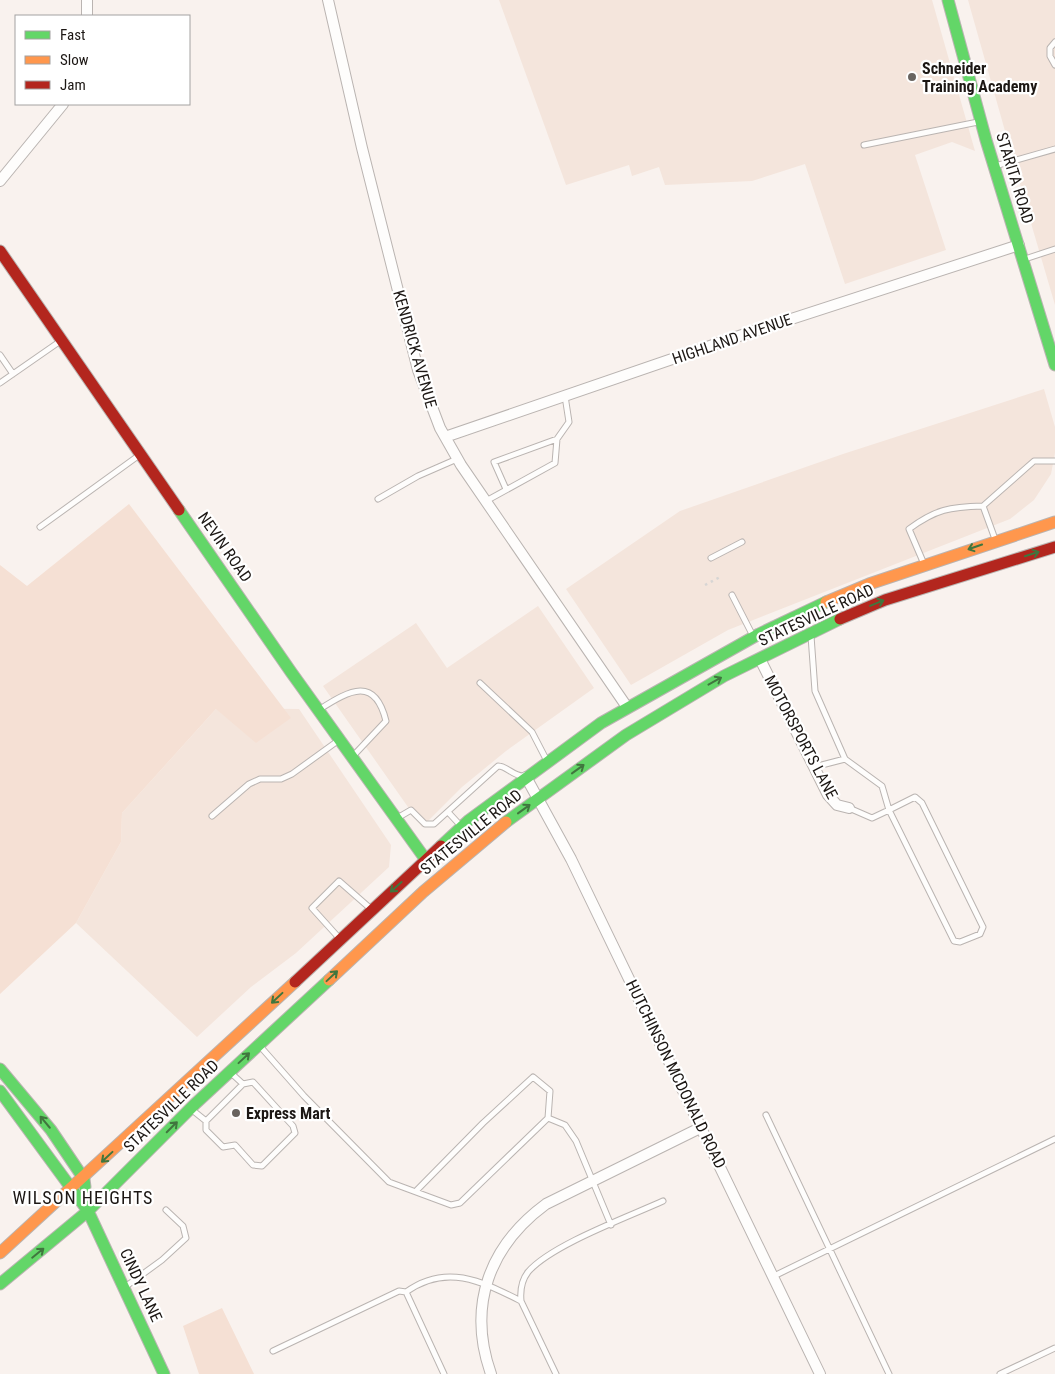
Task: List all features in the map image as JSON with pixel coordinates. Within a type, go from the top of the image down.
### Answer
[{"type":"main road","name":"STARITA ROAD","points":[[948,0],[981,122],[1023,259],[1046,326],[1055,365]]},
{"type":"main road","name":"NEVIN ROAD","points":[[0,251],[318,710],[426,860]]},
{"type":"main road","name":"STATESVILLE ROAD","points":[[0,1253],[84,1179],[462,827],[548,761],[627,707],[753,637],[868,584],[1055,522]]},
{"type":"main road","name":"STATESVILLE ROAD","points":[[0,1284],[88,1211],[190,1109],[422,892],[499,827],[662,711],[811,633],[885,600],[1055,547]]},
{"type":"main road","name":"CINDY LANE","points":[[0,1069],[51,1130],[84,1179],[88,1211]]},
{"type":"main road","name":"CINDY LANE","points":[[0,1091],[39,1140],[71,1190],[88,1211],[164,1374]]},
{"type":"street","points":[[87,0],[87,15]]},
{"type":"street","name":"KENDRICK AVENUE","points":[[328,0],[403,315],[426,396],[445,437],[458,459],[627,707]]},
{"type":"street","points":[[0,181],[62,105]]},
{"type":"street","name":"HIGHLAND AVENUE","points":[[445,437],[742,335],[1019,245]]},
{"type":"street","name":"MOTORSPORTS LANE","points":[[760,659],[828,795],[837,805],[849,808]]},
{"type":"street","name":"HUTCHINSON MCDONALD ROAD","points":[[526,777],[539,797],[702,1127],[820,1374]]},
{"type":"street","points":[[491,1374],[483,1349],[481,1330],[483,1299],[496,1258],[507,1240],[530,1216],[546,1204],[702,1127]]},
{"type":"lane","points":[[1055,42],[1050,48],[1050,56],[1055,65]]},
{"type":"lane","points":[[864,145],[981,122]]},
{"type":"lane","points":[[994,166],[1055,149]]},
{"type":"lane","points":[[1023,259],[1055,249]]},
{"type":"lane","points":[[0,383],[62,340]]},
{"type":"lane","points":[[0,355],[13,374]]},
{"type":"lane","points":[[486,502],[555,463],[557,439],[569,422],[564,396]]},
{"type":"lane","points":[[506,490],[494,462],[557,439]]},
{"type":"lane","points":[[40,527],[140,454]]},
{"type":"lane","points":[[378,499],[418,476],[458,459]]},
{"type":"lane","points":[[924,564],[909,529],[929,515],[954,507],[983,506],[1034,461],[1055,461]]},
{"type":"lane","points":[[983,506],[996,540]]},
{"type":"lane","points":[[711,558],[742,542]]},
{"type":"lane","points":[[732,595],[753,637]]},
{"type":"lane","points":[[811,633],[814,691],[845,759],[882,786],[889,810],[954,941],[960,942],[980,934],[983,927],[922,803],[915,797],[889,810],[872,818],[849,808]]},
{"type":"lane","points":[[480,683],[532,732],[548,761]]},
{"type":"lane","points":[[318,710],[343,694],[364,690],[373,694],[383,707],[386,721],[352,757]]},
{"type":"lane","points":[[212,816],[249,784],[260,779],[281,779],[292,774],[340,740]]},
{"type":"lane","points":[[814,767],[845,759]]},
{"type":"lane","points":[[396,819],[411,810],[429,826],[438,822],[498,766],[504,767],[514,775],[526,777]]},
{"type":"lane","points":[[448,812],[462,827]]},
{"type":"lane","points":[[340,939],[312,908],[340,881],[372,910]]},
{"type":"lane","points":[[258,1045],[304,1096],[389,1182],[417,1190],[451,1205],[460,1203],[548,1118],[550,1091],[533,1077],[483,1123],[417,1190]]},
{"type":"lane","points":[[230,1072],[243,1084]]},
{"type":"lane","points":[[253,1082],[293,1126],[295,1133],[262,1166],[253,1165],[235,1146],[223,1147],[206,1130],[206,1121],[243,1084],[253,1082]]},
{"type":"lane","points":[[190,1109],[206,1121]]},
{"type":"lane","points":[[766,1115],[889,1374]]},
{"type":"lane","points":[[548,1118],[565,1125],[576,1141],[611,1225]]},
{"type":"lane","points":[[774,1276],[1055,1139]]},
{"type":"lane","points":[[556,1374],[521,1301],[520,1290],[527,1274],[550,1253],[663,1201]]},
{"type":"lane","points":[[125,1287],[162,1260],[186,1238],[183,1226],[166,1210]]},
{"type":"lane","points":[[274,1351],[380,1299],[399,1291],[406,1292],[419,1283],[444,1275],[487,1284],[521,1301]]},
{"type":"lane","points":[[406,1292],[444,1374]]},
{"type":"lane","points":[[1000,1374],[1055,1348]]},
{"type":"path","points":[[705,586],[722,576]]},
{"type":"shaded area","points":[[499,0],[932,0],[975,151],[952,142],[915,155],[946,250],[845,284],[805,164],[752,181],[665,185],[659,167],[632,176],[629,165],[566,185]]},
{"type":"shaded area","points":[[968,0],[1055,0],[1055,305],[1033,230]]},
{"type":"shaded area","points":[[1044,389],[1055,427],[1055,453],[1051,474],[1034,500],[1010,519],[728,630],[631,685],[566,589],[680,511],[843,454]]},
{"type":"shaded area","points":[[129,504],[291,718],[256,743],[216,709],[122,813],[121,842],[76,923],[0,994],[0,565],[27,586]]},
{"type":"shaded area","points":[[538,606],[594,688],[506,751],[462,787],[422,827],[323,686],[416,623],[447,668]]},
{"type":"shaded area","points":[[217,708],[299,709],[391,845],[389,867],[296,953],[251,987],[197,1037],[76,923],[121,842],[122,813]]},
{"type":"shaded area","points":[[222,1308],[254,1374],[199,1374],[183,1326]]},
{"type":"traffic: fast","points":[[948,0],[986,140],[1055,365]]},
{"type":"traffic: fast","points":[[179,510],[291,672],[426,860]]},
{"type":"traffic: fast","points":[[441,846],[468,821],[601,723],[759,634],[826,602]]},
{"type":"traffic: fast","points":[[506,822],[626,735],[724,676],[840,619]]},
{"type":"traffic: fast","points":[[0,1284],[88,1211],[195,1104],[329,980]]},
{"type":"traffic: fast","points":[[0,1069],[51,1130],[84,1179],[85,1187]]},
{"type":"traffic: fast","points":[[0,1091],[88,1211],[164,1374]]},
{"type":"traffic: slow","points":[[826,602],[869,584],[1055,522]]},
{"type":"traffic: slow","points":[[329,980],[423,892],[506,822]]},
{"type":"traffic: slow","points":[[0,1253],[295,982]]},
{"type":"traffic: jam","points":[[0,251],[179,510]]},
{"type":"traffic: jam","points":[[840,619],[885,600],[1055,547]]},
{"type":"traffic: jam","points":[[295,982],[441,846]]},
{"type":"place","name":"Schneider Training Academy","points":[[912,77]]},
{"type":"place","name":"Express Mart","points":[[236,1113]]},
{"type":"district","name":"WILSON HEIGHTS","points":[[83,1197]]}]
